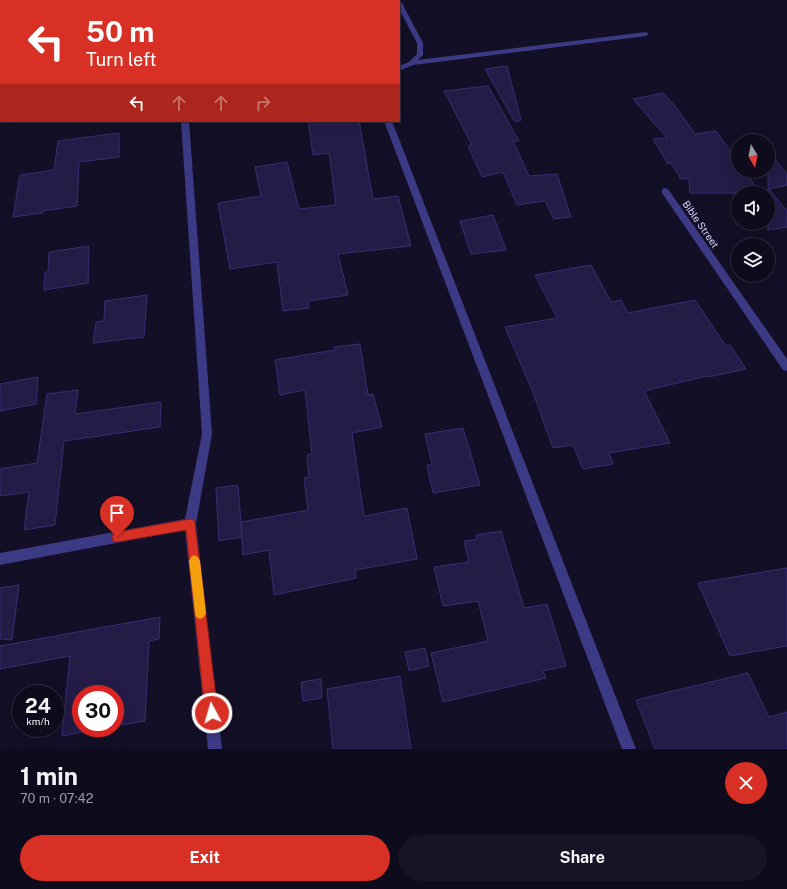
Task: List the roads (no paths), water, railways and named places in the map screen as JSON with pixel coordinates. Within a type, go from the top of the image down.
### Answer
[{"type":"street","points":[[400,5],[420,43],[420,55],[411,63],[400,68]]},
{"type":"street","points":[[411,63],[646,34]]},
{"type":"street","points":[[185,122],[207,434],[190,524],[215,749]]},
{"type":"street","points":[[388,122],[629,749]]},
{"type":"street","name":"Bible Street","points":[[665,191],[787,367]]},
{"type":"street","points":[[0,558],[190,524]]}]
